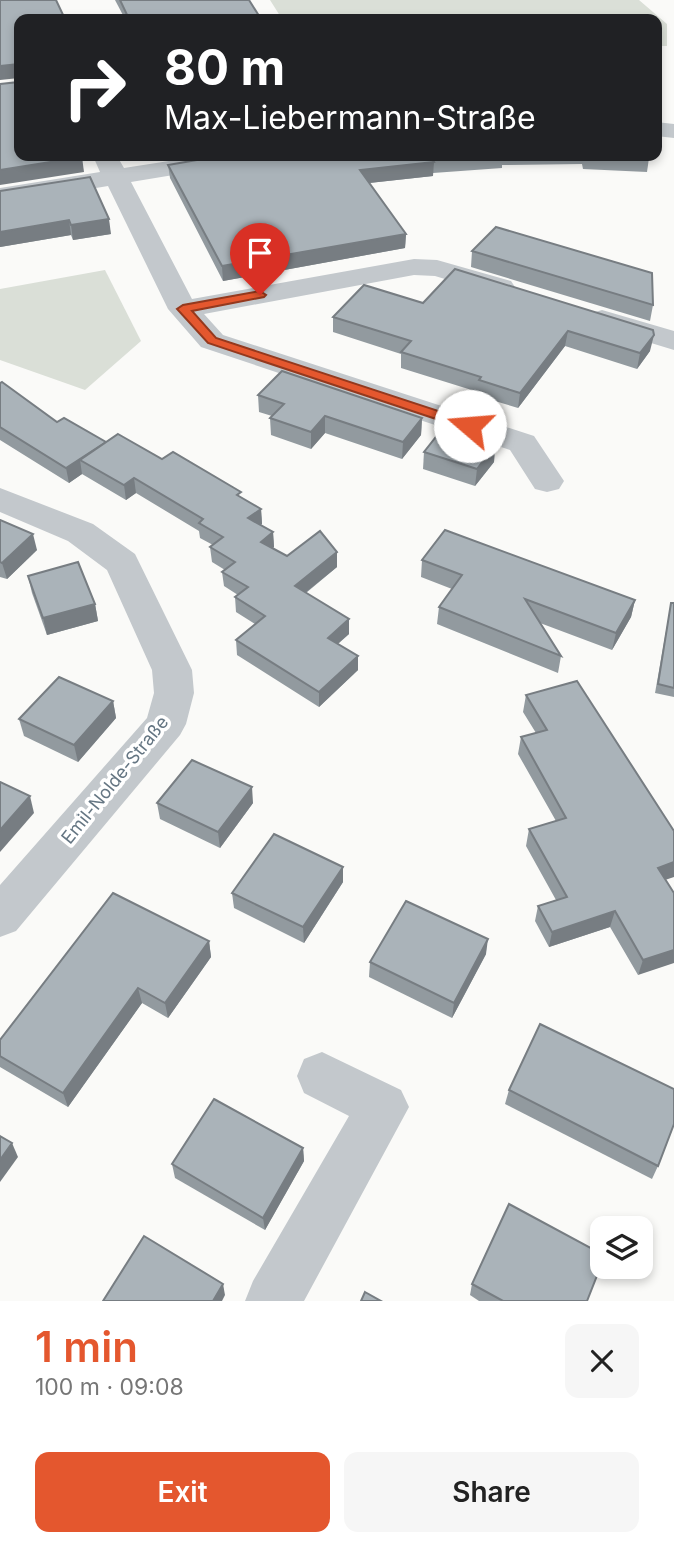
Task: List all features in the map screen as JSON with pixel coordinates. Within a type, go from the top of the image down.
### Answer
[{"type":"street","points":[[0,197],[111,167],[185,161]]},
{"type":"street","points":[[111,167],[183,309],[212,341],[522,443],[547,481]]},
{"type":"street","points":[[183,309],[414,267],[437,268],[529,296]]},
{"type":"street","points":[[582,312],[674,341]]},
{"type":"street","name":"Emil-Nolde-Straße","points":[[0,499],[90,536],[109,548],[122,562],[172,670],[174,692],[166,724],[0,917]]},
{"type":"street","points":[[273,1301],[383,1107],[322,1076]]},
{"type":"shaded area","points":[[270,0],[639,0],[655,14],[279,14]]},
{"type":"shaded area","points":[[662,20],[667,24],[667,46],[662,46]]},
{"type":"shaded area","points":[[105,270],[141,341],[85,390],[0,360],[0,289]]},
{"type":"building","points":[[0,0],[56,0],[63,14],[14,14],[14,64],[0,66]]},
{"type":"building","points":[[120,0],[249,0],[258,14],[127,14]]},
{"type":"building","points":[[14,82],[14,161],[57,161],[0,170],[0,84]]},
{"type":"building","points":[[191,161],[434,162],[360,170],[406,234],[222,266],[168,165]]},
{"type":"building","points":[[90,177],[109,219],[71,225],[69,220],[0,232],[0,191]]},
{"type":"building","points":[[496,227],[652,273],[653,305],[472,251]]},
{"type":"building","points":[[455,269],[653,330],[654,335],[640,353],[568,331],[520,393],[479,380],[481,377],[401,352],[411,341],[333,317],[364,285],[423,303]]},
{"type":"building","points":[[282,371],[422,418],[403,442],[325,416],[311,432],[270,418],[284,404],[258,395]]},
{"type":"building","points":[[2,382],[57,422],[64,418],[106,442],[66,468],[0,427]]},
{"type":"building","points":[[443,428],[495,445],[477,469],[424,452]]},
{"type":"building","points":[[118,434],[162,459],[173,452],[241,492],[237,495],[261,509],[248,518],[273,532],[261,542],[287,556],[320,531],[337,552],[295,586],[349,619],[328,638],[358,656],[319,692],[236,640],[265,616],[235,597],[248,587],[222,572],[235,562],[210,547],[223,537],[199,523],[203,519],[134,478],[124,485],[80,460]]},
{"type":"building","points":[[0,520],[33,534],[2,563],[0,562]]},
{"type":"building","points":[[445,530],[635,600],[616,633],[525,599],[561,656],[439,607],[462,575],[422,560]]},
{"type":"building","points":[[78,562],[95,604],[43,618],[28,576]]},
{"type":"building","points":[[671,603],[674,603],[674,688],[658,684]]},
{"type":"building","points":[[59,677],[113,701],[74,745],[19,719]]},
{"type":"building","points":[[577,681],[674,831],[674,862],[658,868],[674,893],[674,950],[643,960],[615,911],[552,932],[538,906],[567,897],[529,829],[566,818],[521,737],[547,730],[526,695]]},
{"type":"building","points":[[192,760],[252,787],[218,832],[157,803]]},
{"type":"building","points":[[0,782],[30,796],[0,830]]},
{"type":"building","points":[[274,834],[343,867],[303,927],[232,893]]},
{"type":"building","points":[[113,893],[209,941],[165,1003],[138,988],[63,1093],[0,1056],[0,1040]]},
{"type":"building","points":[[406,901],[488,939],[454,1003],[370,962]]},
{"type":"building","points":[[540,1024],[674,1089],[674,1124],[658,1166],[509,1090]]},
{"type":"building","points":[[214,1099],[303,1148],[263,1218],[172,1164]]},
{"type":"building","points":[[0,1136],[12,1143],[0,1160]]},
{"type":"building","points":[[509,1204],[590,1248],[590,1279],[596,1279],[587,1301],[503,1301],[472,1284]]},
{"type":"building","points":[[144,1236],[223,1284],[213,1301],[103,1301]]},
{"type":"building","points":[[365,1292],[381,1301],[361,1301]]},
{"type":"route","points":[[260,295],[183,309],[212,341],[470,426]]}]
